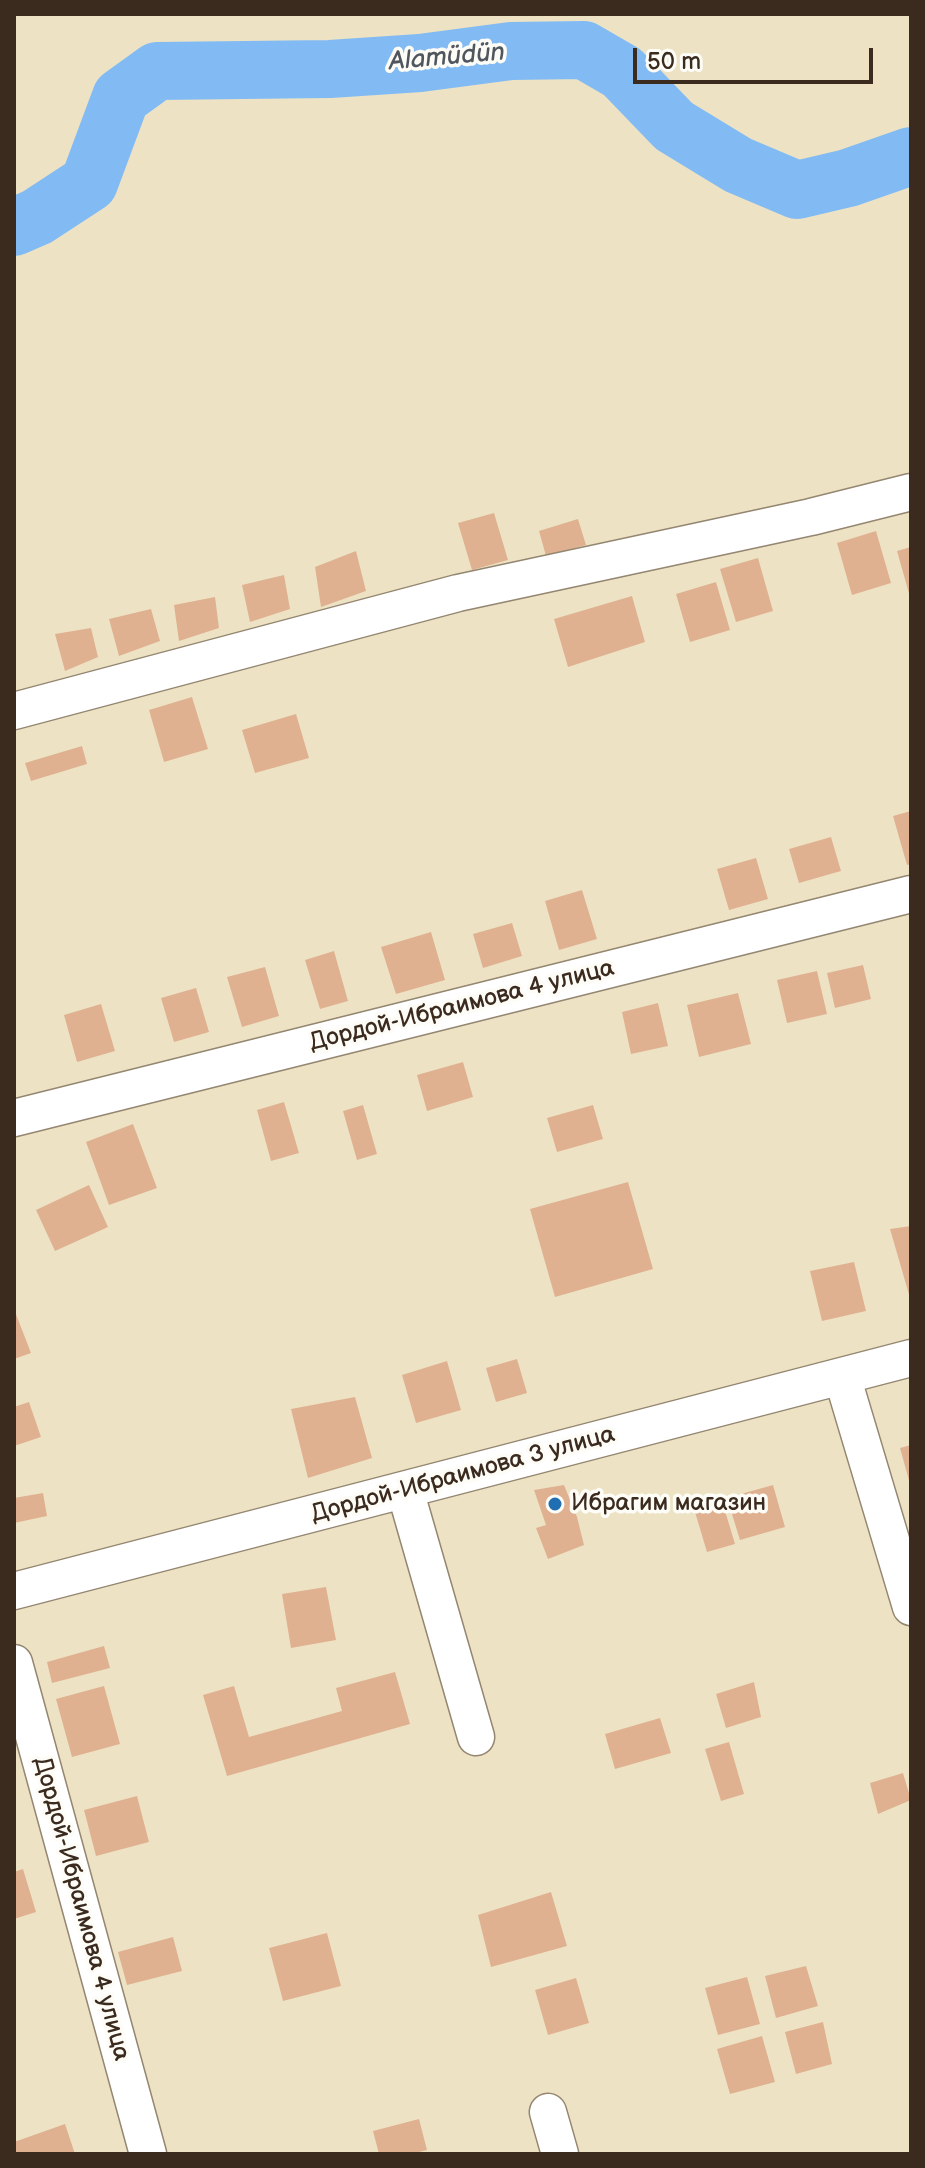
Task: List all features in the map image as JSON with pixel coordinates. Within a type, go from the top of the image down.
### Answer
[{"type":"street","points":[[14,711],[458,593],[811,517],[911,492]]},
{"type":"street","name":"Дордой-Ибраимова 4 улица","points":[[14,1118],[911,894]]},
{"type":"street","name":"Дордой-Ибраимова 3 улица","points":[[14,1591],[911,1358]]},
{"type":"street","points":[[842,1376],[911,1607]]},
{"type":"street","points":[[405,1490],[476,1737]]},
{"type":"street","name":"Дордой-Ибраимова 4 улица","points":[[14,1663],[148,2154]]},
{"type":"street","points":[[548,2112],[560,2154]]},
{"type":"building","points":[[494,513],[508,560],[472,570],[458,523]]},
{"type":"building","points":[[578,519],[586,545],[546,556],[539,531]]},
{"type":"building","points":[[876,531],[891,583],[852,595],[837,543]]},
{"type":"building","points":[[911,547],[911,597],[910,597],[897,551]]},
{"type":"building","points":[[356,551],[366,591],[321,607],[315,567]]},
{"type":"building","points":[[758,558],[773,611],[736,622],[720,569]]},
{"type":"building","points":[[284,575],[290,609],[250,622],[242,585]]},
{"type":"building","points":[[716,582],[730,630],[690,642],[676,594]]},
{"type":"building","points":[[632,596],[645,642],[568,667],[554,619]]},
{"type":"building","points":[[215,597],[219,628],[179,641],[174,605]]},
{"type":"building","points":[[151,609],[160,641],[119,656],[109,619]]},
{"type":"building","points":[[91,628],[98,657],[65,671],[55,634]]},
{"type":"building","points":[[192,697],[208,749],[164,762],[149,710]]},
{"type":"building","points":[[296,714],[309,758],[255,773],[242,730]]},
{"type":"building","points":[[82,746],[87,764],[31,781],[25,763]]},
{"type":"building","points":[[911,811],[911,864],[907,865],[893,816]]},
{"type":"building","points":[[831,837],[841,871],[799,883],[789,849]]},
{"type":"building","points":[[756,858],[768,899],[729,910],[717,869]]},
{"type":"building","points":[[582,890],[597,939],[559,950],[545,901]]},
{"type":"building","points":[[512,923],[522,956],[483,968],[473,934]]},
{"type":"building","points":[[431,932],[445,980],[396,994],[381,947]]},
{"type":"building","points":[[334,951],[348,1001],[320,1009],[305,960]]},
{"type":"building","points":[[863,965],[871,999],[835,1008],[827,973]]},
{"type":"building","points":[[265,967],[279,1016],[242,1027],[227,977]]},
{"type":"building","points":[[817,971],[827,1014],[787,1023],[777,980]]},
{"type":"building","points":[[196,988],[209,1032],[174,1042],[161,998]]},
{"type":"building","points":[[738,993],[751,1044],[699,1057],[687,1005]]},
{"type":"building","points":[[658,1003],[668,1046],[631,1054],[622,1012]]},
{"type":"building","points":[[101,1004],[115,1051],[77,1062],[64,1015]]},
{"type":"building","points":[[463,1062],[473,1097],[427,1111],[417,1075]]},
{"type":"building","points":[[284,1102],[299,1153],[271,1161],[257,1110]]},
{"type":"building","points":[[363,1105],[377,1154],[357,1160],[343,1111]]},
{"type":"building","points":[[593,1105],[603,1139],[557,1152],[547,1118]]},
{"type":"building","points":[[133,1124],[157,1188],[109,1205],[86,1142]]},
{"type":"building","points":[[628,1182],[653,1269],[555,1297],[530,1209]]},
{"type":"building","points":[[89,1185],[108,1227],[55,1251],[36,1210]]},
{"type":"building","points":[[911,1226],[911,1298],[910,1298],[890,1229]]},
{"type":"building","points":[[854,1262],[866,1311],[822,1321],[810,1271]]},
{"type":"building","points":[[14,1309],[31,1353],[14,1359]]},
{"type":"building","points":[[517,1359],[527,1393],[496,1402],[486,1368]]},
{"type":"building","points":[[447,1361],[461,1410],[416,1423],[402,1375]]},
{"type":"building","points":[[355,1397],[372,1458],[308,1478],[291,1409]]},
{"type":"building","points":[[29,1402],[41,1437],[14,1446],[14,1407]]},
{"type":"building","points":[[911,1445],[911,1484],[910,1484],[900,1448]]},
{"type":"building","points":[[564,1485],[584,1545],[548,1559],[536,1528],[546,1525],[534,1490]]},
{"type":"building","points":[[773,1485],[785,1527],[740,1540],[727,1498]]},
{"type":"building","points":[[43,1493],[47,1516],[14,1523],[14,1498]]},
{"type":"building","points":[[723,1504],[735,1544],[707,1552],[695,1512]]},
{"type":"building","points":[[326,1587],[336,1640],[291,1648],[282,1594]]},
{"type":"building","points":[[104,1646],[110,1668],[52,1683],[47,1662]]},
{"type":"building","points":[[395,1672],[410,1724],[227,1776],[203,1695],[234,1686],[249,1737],[342,1711],[336,1688]]},
{"type":"building","points":[[754,1682],[761,1717],[726,1728],[716,1694]]},
{"type":"building","points":[[104,1686],[120,1744],[72,1757],[56,1699]]},
{"type":"building","points":[[660,1718],[671,1753],[615,1769],[605,1734]]},
{"type":"building","points":[[729,1742],[744,1794],[721,1801],[705,1749]]},
{"type":"building","points":[[903,1773],[911,1800],[878,1814],[870,1783]]},
{"type":"building","points":[[137,1796],[149,1842],[96,1856],[84,1810]]},
{"type":"building","points":[[23,1869],[36,1912],[14,1919],[14,1872]]},
{"type":"building","points":[[551,1892],[567,1946],[491,1967],[478,1915]]},
{"type":"building","points":[[327,1933],[341,1986],[283,2001],[269,1948]]},
{"type":"building","points":[[173,1937],[182,1971],[127,1985],[118,1952]]},
{"type":"building","points":[[806,1966],[818,2006],[776,2018],[765,1976]]},
{"type":"building","points":[[747,1977],[760,2024],[718,2035],[705,1988]]},
{"type":"building","points":[[576,1978],[589,2023],[548,2035],[535,1990]]},
{"type":"building","points":[[823,2022],[832,2064],[796,2074],[785,2032]]},
{"type":"building","points":[[762,2036],[775,2082],[730,2094],[717,2049]]},
{"type":"building","points":[[419,2119],[427,2150],[411,2154],[379,2154],[373,2131]]},
{"type":"building","points":[[65,2124],[75,2154],[14,2154],[14,2142]]},
{"type":"waterway","name":"Alamüdün","points":[[14,227],[37,217],[89,183],[121,97],[157,71],[330,69],[420,63],[511,51],[584,50],[622,72],[674,126],[738,165],[797,190],[848,178],[911,156]]},
{"type":"place","name":"Ибрагим магазин","points":[[555,1504]]}]
